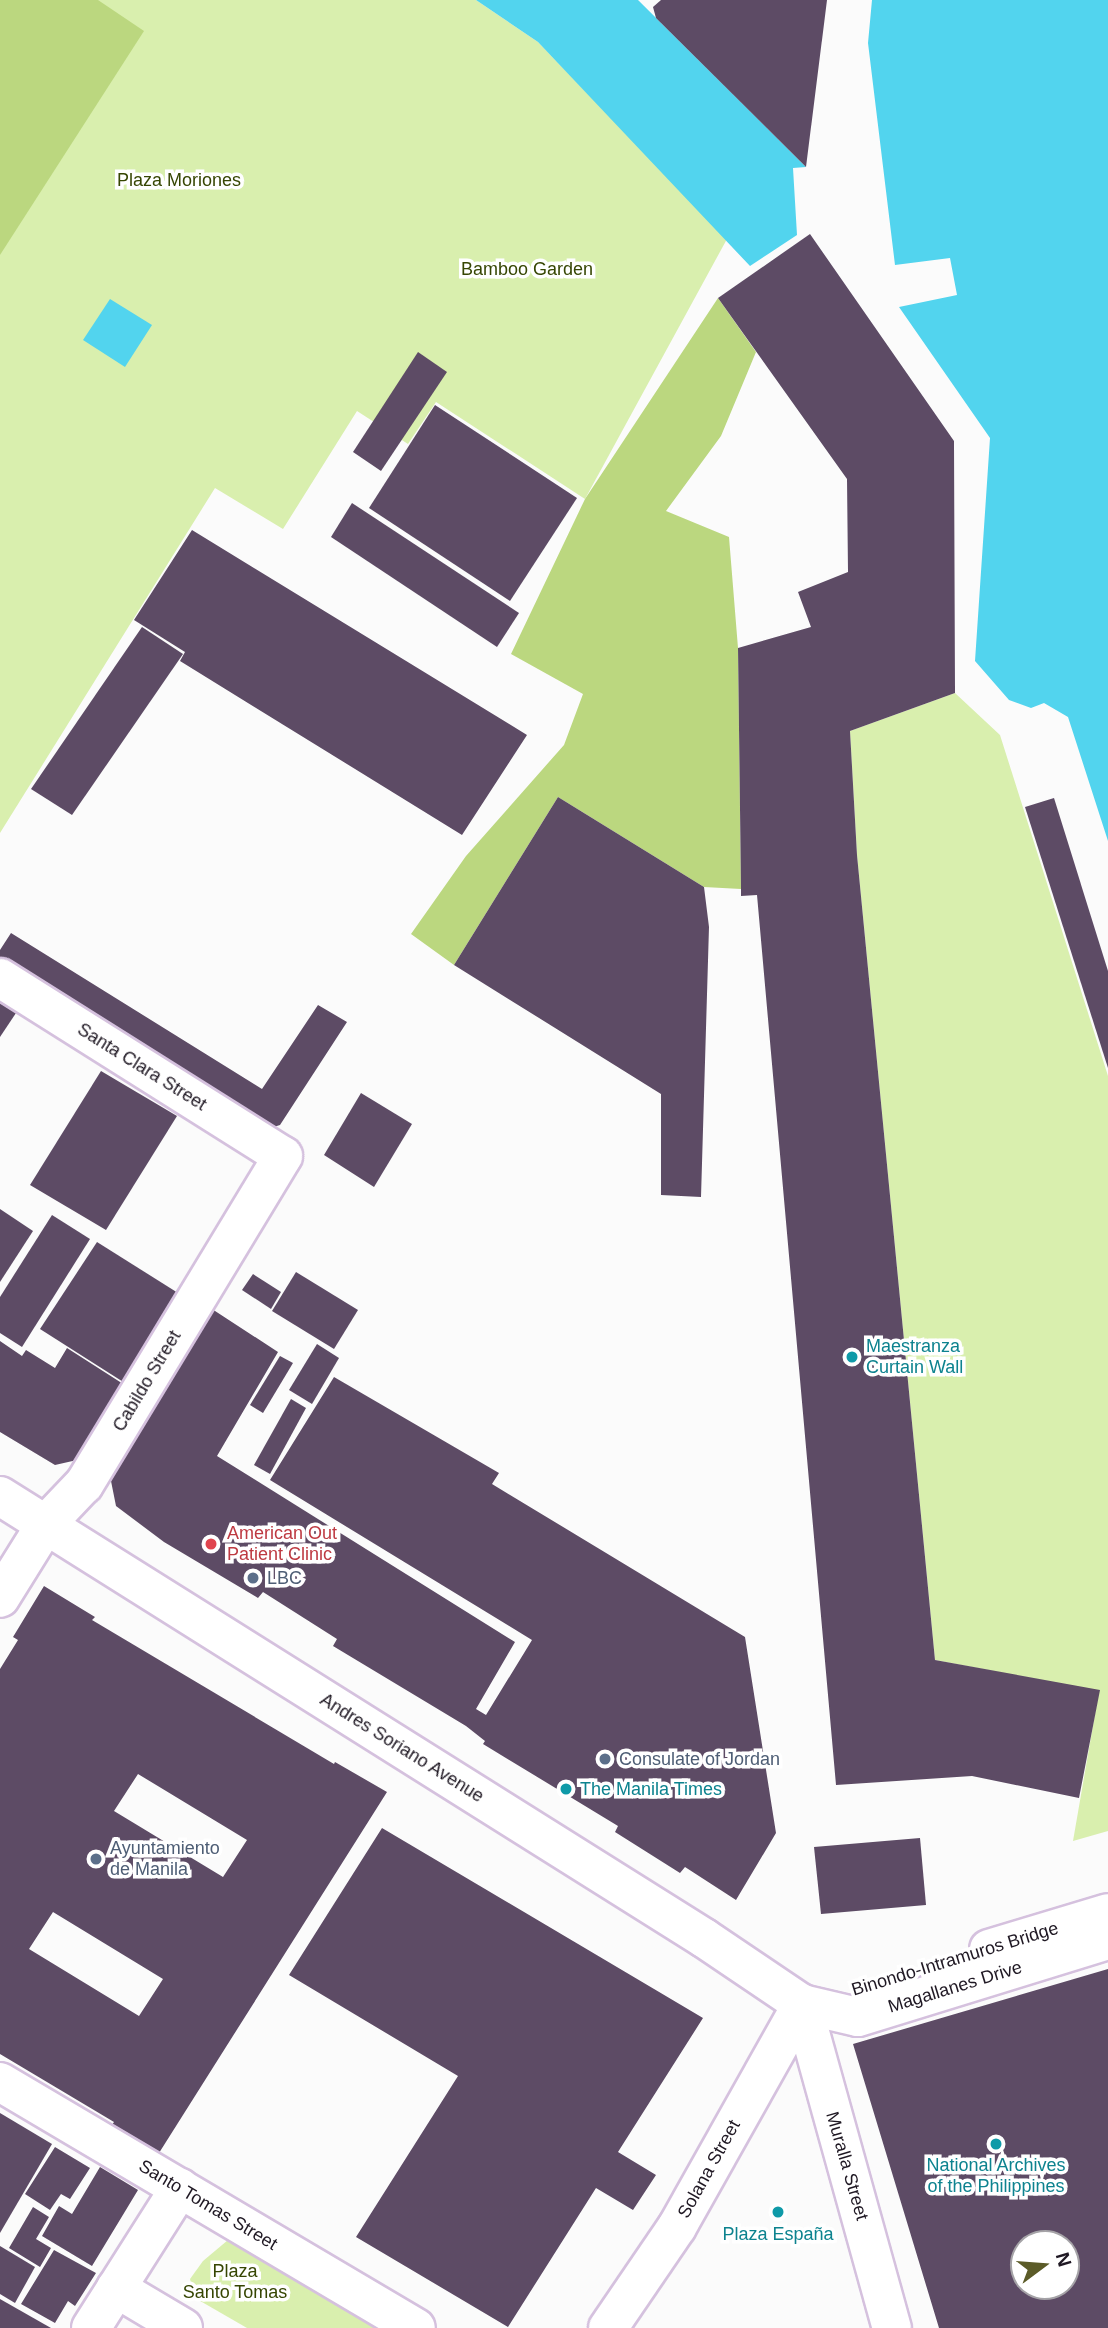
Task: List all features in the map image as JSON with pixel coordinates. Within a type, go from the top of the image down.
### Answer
[{"type":"street","name":"Santa Clara Street","points":[[0,978],[283,1156]]},
{"type":"street","name":"Cabildo Street","points":[[0,1598],[46,1524],[84,1483],[283,1156]]},
{"type":"street","name":"Andres Soriano Avenue","points":[[0,1496],[704,1938],[802,2004]]},
{"type":"street","name":"Binondo-Intramuros Bridge","points":[[802,2004],[870,1987],[1108,1913]]},
{"type":"street","name":"Magallanes Drive","points":[[802,2004],[858,2017],[1108,1940]]},
{"type":"street","name":"Solana Street","points":[[608,2328],[677,2227],[802,2004]]},
{"type":"street","name":"Muralla Street","points":[[802,2004],[892,2328]]},
{"type":"street","name":"Santo Tomas Street","points":[[0,2082],[416,2328]]},
{"type":"street","points":[[91,2328],[180,2188]]},
{"type":"street","points":[[116,2288],[183,2328]]},
{"type":"green space","name":"Plaza Moriones","points":[[0,0],[476,0],[538,42],[727,239],[585,499],[436,402],[408,444],[357,411],[283,529],[215,488],[0,833]]},
{"type":"green space","points":[[0,0],[98,0],[144,31],[0,255]]},
{"type":"green space","points":[[718,298],[756,352],[721,436],[666,511],[729,537],[738,648],[741,889],[704,887],[558,797],[454,965],[411,934],[466,856],[564,745],[583,694],[511,654],[585,499]]},
{"type":"green space","points":[[955,693],[1000,735],[1108,1076],[1108,1831],[1073,1841],[1099,1691],[935,1660],[857,855],[850,731]]},
{"type":"green space","name":"Plaza Santo Tomas","points":[[228,2240],[376,2328],[247,2328],[195,2298],[190,2279],[203,2261]]},
{"type":"water","points":[[476,0],[638,0],[806,167],[793,168],[797,235],[750,266],[538,42]]},
{"type":"water","points":[[872,0],[1108,0],[1108,841],[1068,717],[1044,703],[1031,708],[1009,700],[975,661],[990,438],[899,307],[957,295],[950,258],[895,265],[868,43]]},
{"type":"water","points":[[110,299],[152,325],[125,367],[83,340]]},
{"type":"building","points":[[661,0],[827,0],[806,167],[656,18],[653,7]]},
{"type":"building","name":"Maestranza Curtain Wall","points":[[810,234],[954,441],[955,693],[850,731],[857,855],[935,1660],[1100,1690],[1079,1798],[972,1776],[836,1785],[757,895],[741,896],[738,648],[811,627],[798,592],[848,572],[847,479],[718,298]]},
{"type":"building","points":[[418,352],[447,372],[381,471],[353,452]]},
{"type":"building","points":[[435,405],[577,498],[510,601],[369,508]]},
{"type":"building","points":[[352,503],[519,613],[497,647],[331,537]]},
{"type":"building","points":[[192,530],[527,735],[462,835],[180,661],[185,652],[134,620]]},
{"type":"building","points":[[142,627],[183,654],[72,815],[31,789]]},
{"type":"building","points":[[558,797],[704,887],[709,927],[701,1197],[661,1195],[661,1094],[454,965]]},
{"type":"building","points":[[1054,798],[1108,971],[1108,1068],[1025,807]]},
{"type":"building","points":[[11,933],[262,1089],[318,1005],[347,1022],[280,1125],[261,1131],[0,968],[0,950]]},
{"type":"building","points":[[0,1003],[16,1013],[0,1037]]},
{"type":"building","points":[[101,1071],[177,1116],[106,1230],[30,1185]]},
{"type":"building","points":[[361,1093],[412,1124],[374,1187],[324,1155]]},
{"type":"building","points":[[0,1209],[33,1231],[0,1282]]},
{"type":"building","points":[[52,1215],[90,1239],[22,1347],[0,1333],[0,1297]]},
{"type":"building","points":[[97,1242],[186,1298],[128,1385],[40,1329]]},
{"type":"building","points":[[296,1272],[358,1310],[334,1349],[272,1311]]},
{"type":"building","points":[[253,1274],[281,1292],[271,1309],[242,1290]]},
{"type":"building","points":[[212,1309],[278,1352],[217,1456],[515,1642],[476,1709],[486,1715],[532,1640],[270,1480],[334,1377],[499,1473],[492,1484],[745,1637],[776,1833],[736,1900],[685,1867],[680,1873],[615,1832],[618,1826],[483,1744],[485,1741],[466,1726],[333,1646],[337,1639],[263,1592],[258,1598],[164,1542],[116,1506],[111,1481],[118,1462]]},
{"type":"building","points":[[0,1341],[22,1356],[26,1350],[55,1368],[67,1348],[131,1389],[77,1460],[55,1465],[0,1432]]},
{"type":"building","points":[[317,1344],[339,1358],[312,1404],[289,1390]]},
{"type":"building","points":[[280,1356],[293,1363],[263,1413],[250,1405]]},
{"type":"building","points":[[291,1399],[306,1408],[270,1474],[254,1465]]},
{"type":"building","name":"Ayuntamiento de Manila","points":[[44,1586],[95,1617],[92,1620],[334,1764],[335,1762],[387,1792],[159,2153],[112,2125],[114,2122],[0,2054],[0,1669],[18,1640],[13,1637]],"holes":[[[138,1774],[247,1840],[223,1877],[114,1811]],[[53,1912],[163,1979],[139,2016],[29,1949]]]},
{"type":"building","points":[[382,1828],[703,2018],[618,2152],[656,2175],[633,2210],[596,2188],[508,2327],[356,2237],[458,2076],[289,1975]]},
{"type":"building","points":[[920,1838],[926,1905],[821,1914],[814,1847]]},
{"type":"building","name":"National Archives of the Philippines","points":[[1108,1969],[1108,2328],[939,2328],[853,2044]]},
{"type":"building","points":[[0,2113],[52,2144],[0,2233]]},
{"type":"building","points":[[55,2147],[90,2168],[70,2199],[61,2194],[50,2210],[25,2194]]},
{"type":"building","points":[[100,2167],[138,2190],[92,2266],[42,2236],[59,2206],[72,2214]]},
{"type":"building","points":[[33,2207],[49,2217],[36,2239],[51,2248],[40,2267],[9,2248]]},
{"type":"building","points":[[0,2246],[35,2267],[15,2303],[0,2294]]},
{"type":"building","points":[[54,2250],[96,2273],[75,2306],[68,2301],[55,2323],[21,2304]]},
{"type":"building","points":[[0,2299],[51,2328],[0,2328]]},
{"type":"place","name":"Maestranza Curtain Wall","points":[[852,1357]]},
{"type":"place","name":"American Out Patient Clinic","points":[[211,1544]]},
{"type":"place","name":"LBC","points":[[253,1578]]},
{"type":"place","name":"Consulate of Jordan","points":[[605,1759]]},
{"type":"place","name":"The Manila Times","points":[[566,1789]]},
{"type":"place","name":"Ayuntamiento de Manila","points":[[96,1859]]},
{"type":"place","name":"National Archives of the Philippines","points":[[996,2144]]},
{"type":"place","name":"Plaza España","points":[[778,2212]]},
{"type":"park label","name":"Bamboo Garden","points":[[527,269]]}]
